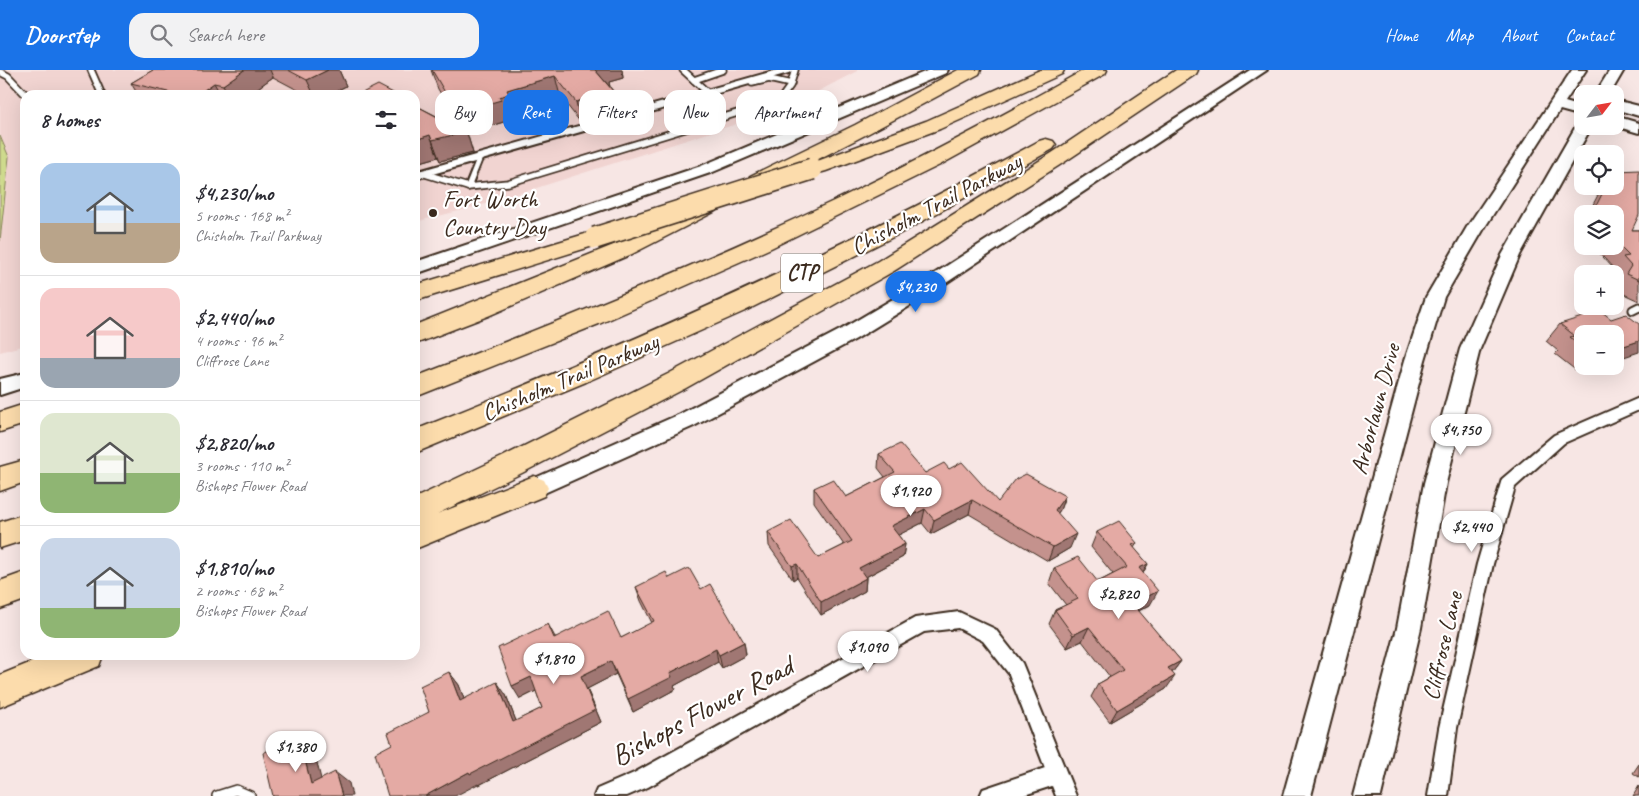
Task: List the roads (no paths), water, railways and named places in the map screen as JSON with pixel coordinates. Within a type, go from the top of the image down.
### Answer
[{"type":"highway","points":[[420,333],[480,310],[624,249],[862,129],[972,70]]},
{"type":"highway","points":[[420,291],[812,169],[933,125],[1055,70]]},
{"type":"highway","name":"Chisholm Trail Parkway","points":[[420,385],[680,279],[811,220],[950,152],[1098,70]]},
{"type":"highway","name":"Chisholm Trail Parkway","points":[[420,440],[605,363],[851,249],[987,179],[1173,70]]},
{"type":"highway","points":[[420,509],[512,465],[677,381],[870,276],[1026,179],[1189,70]]},
{"type":"highway","points":[[0,422],[20,416]]},
{"type":"highway","points":[[0,480],[20,473]]},
{"type":"highway","points":[[420,534],[534,488]]},
{"type":"highway","points":[[0,535],[20,529]]},
{"type":"highway","points":[[0,595],[20,588]]},
{"type":"highway","points":[[0,675],[48,660]]},
{"type":"highway","points":[[0,692],[74,660]]},
{"type":"main road","points":[[420,266],[707,169],[941,70]]},
{"type":"main road","points":[[534,488],[687,420],[850,334],[982,252],[1260,70]]},
{"type":"main road","name":"Arborlawn Drive","points":[[1297,796],[1415,360],[1435,297],[1476,227],[1568,96],[1579,70]]},
{"type":"main road","points":[[1608,85],[1617,70]]},
{"type":"main road","points":[[1624,107],[1639,111]]},
{"type":"main road","points":[[1624,124],[1639,128]]},
{"type":"main road","points":[[1367,796],[1409,628],[1435,483],[1470,348],[1511,255],[1579,135]]},
{"type":"main road","points":[[0,387],[20,381]]},
{"type":"street","points":[[719,90],[788,70]]},
{"type":"street","points":[[420,175],[664,105]]},
{"type":"street","name":"Cliffrose Lane","points":[[1438,796],[1448,728],[1485,564],[1508,484],[1559,439],[1639,404]]},
{"type":"street","name":"Bishops Flower Road","points":[[604,796],[642,780],[922,624],[959,620],[990,635],[1016,669],[1066,796]]},
{"type":"street","points":[[990,796],[1058,774]]},
{"type":"lane","points":[[91,70],[100,90]]},
{"type":"lane","points":[[683,70],[705,90]]},
{"type":"lane","points":[[694,80],[722,70]]},
{"type":"lane","points":[[420,175],[468,187],[508,182],[780,100],[791,84],[795,70]]},
{"type":"lane","points":[[0,72],[8,76],[21,90]]},
{"type":"lane","points":[[741,84],[769,79],[791,84]]},
{"type":"lane","points":[[468,187],[480,157]]},
{"type":"lane","points":[[217,796],[236,790],[250,796]]},
{"type":"place","name":"Fort Worth Country Day","points":[[433,213]]}]
